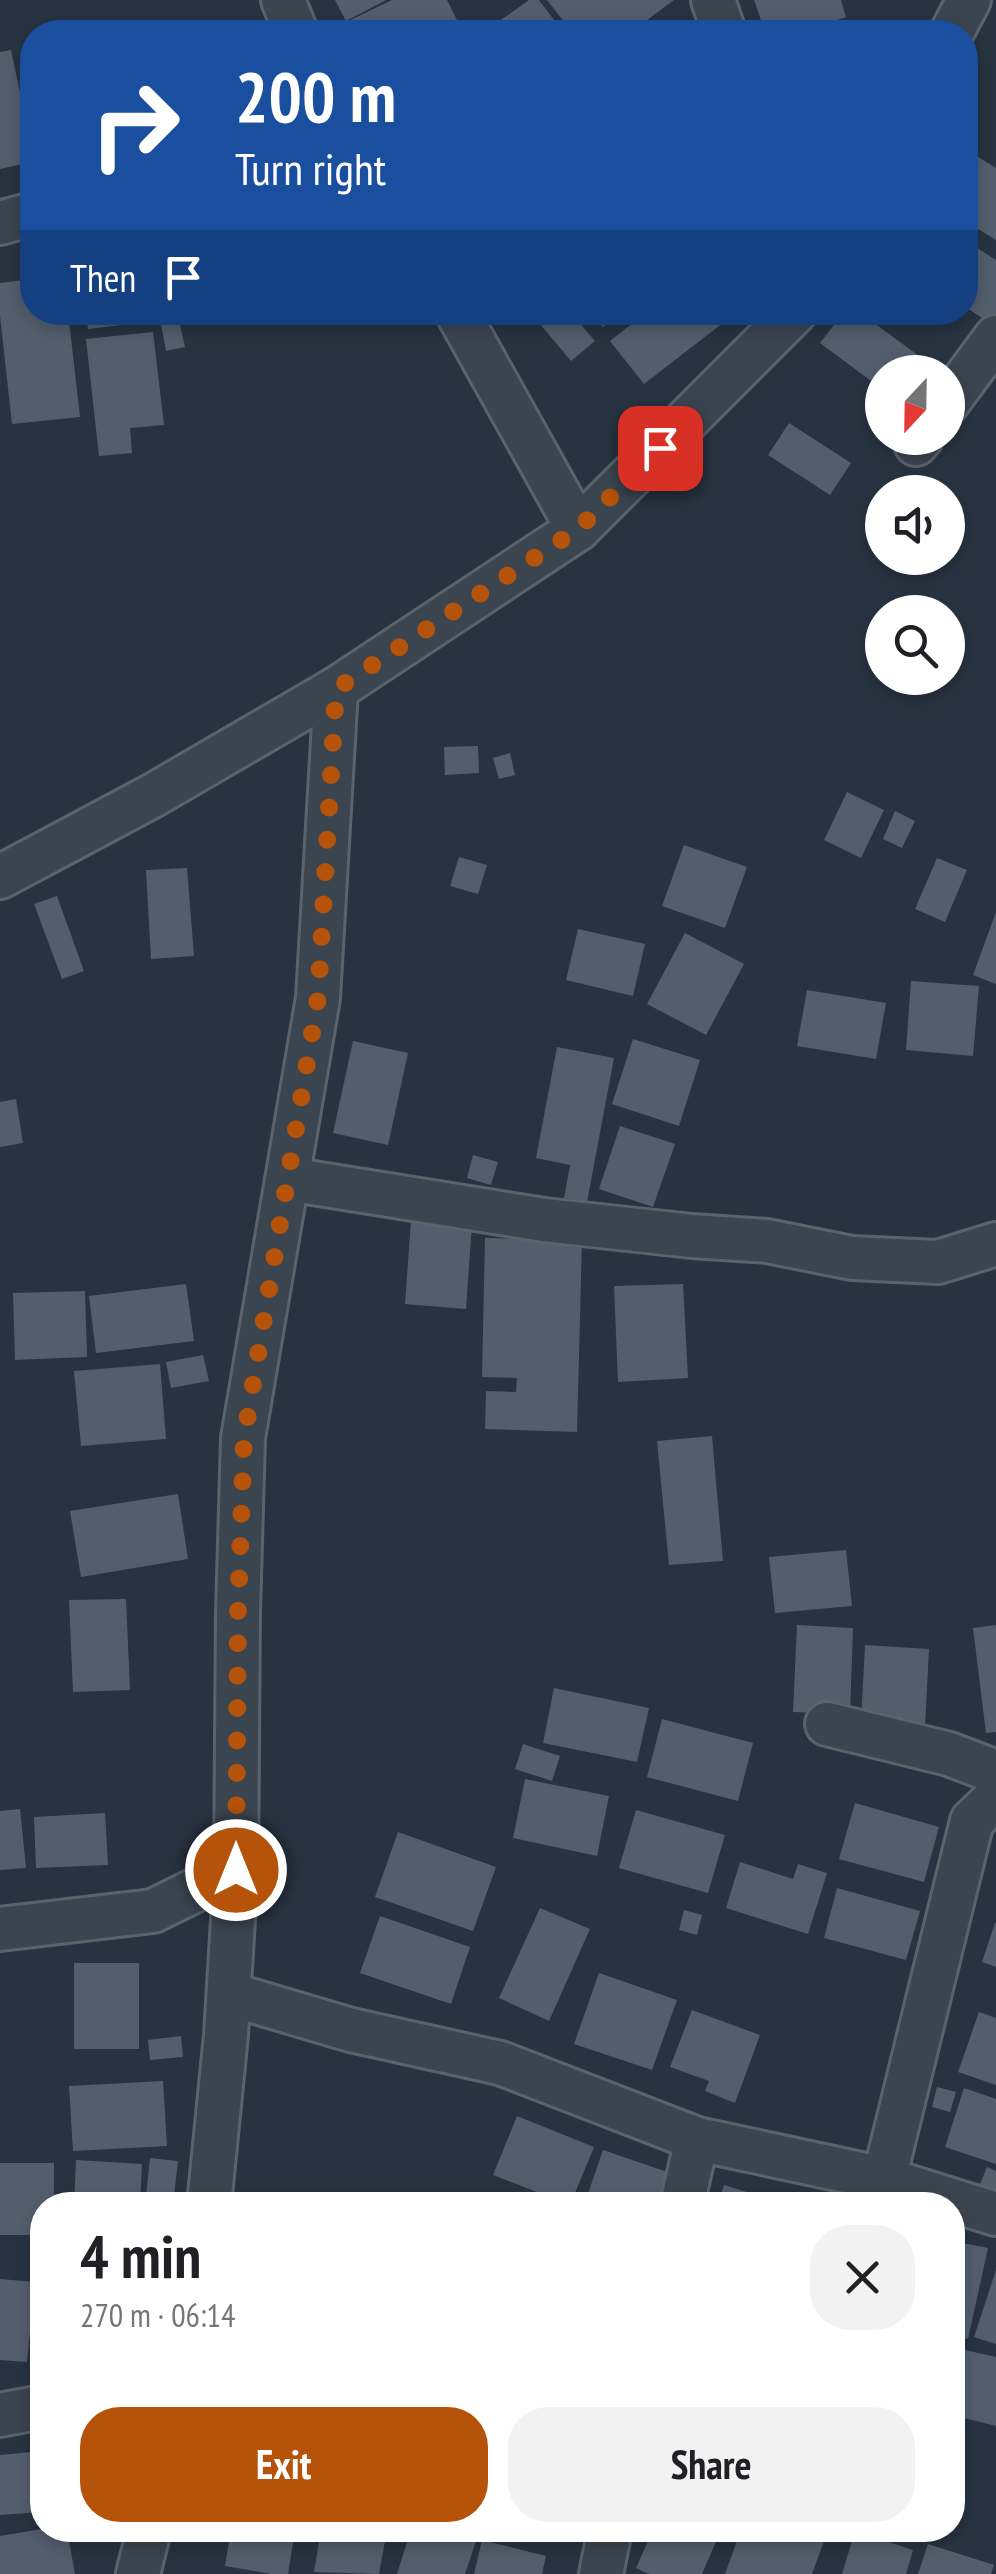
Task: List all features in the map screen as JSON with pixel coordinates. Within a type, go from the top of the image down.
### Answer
[{"type":"street","points":[[464,325],[578,529]]},
{"type":"street","points":[[0,877],[152,796],[336,689],[578,529],[782,325]]},
{"type":"street","points":[[965,379],[996,337]]},
{"type":"street","points":[[210,2192],[230,1994],[236,1870],[244,1438],[318,998],[336,689]]},
{"type":"street","points":[[288,1179],[544,1220],[767,1241],[852,1258],[938,1262],[996,1244]]},
{"type":"street","points":[[827,1724],[949,1754],[996,1772]]},
{"type":"street","points":[[884,2179],[972,1821],[996,1798]]},
{"type":"street","points":[[0,1929],[154,1911],[236,1870]]},
{"type":"street","points":[[230,1994],[351,2030],[500,2063],[697,2140],[884,2179],[926,2192]]},
{"type":"street","points":[[685,2192],[697,2140]]},
{"type":"street","points":[[965,2204],[996,2214]]},
{"type":"street","points":[[0,2415],[30,2409]]},
{"type":"street","points":[[138,2574],[146,2542]]},
{"type":"street","points":[[601,2574],[608,2542]]},
{"type":"building","points":[[335,0],[386,0],[348,20]]},
{"type":"building","points":[[392,0],[447,0],[457,20],[350,20]]},
{"type":"building","points":[[529,0],[539,0],[554,20],[501,20]]},
{"type":"building","points":[[547,0],[674,0],[647,20],[563,20]]},
{"type":"building","points":[[754,0],[841,0],[846,17],[837,20],[761,20]]},
{"type":"building","points":[[11,50],[20,92],[20,165],[0,169],[0,52]]},
{"type":"building","points":[[978,157],[996,168],[996,240],[978,229]]},
{"type":"building","points":[[978,248],[996,260],[996,313],[990,323],[978,315]]},
{"type":"building","points":[[20,280],[20,325],[69,325],[80,417],[12,424],[0,283]]},
{"type":"building","points":[[88,325],[121,325],[88,329]]},
{"type":"building","points":[[161,325],[180,325],[185,347],[166,351]]},
{"type":"building","points":[[541,325],[581,325],[595,341],[571,361]]},
{"type":"building","points":[[630,325],[720,325],[644,384],[610,341]]},
{"type":"building","points":[[834,325],[877,325],[918,355],[865,355],[865,376],[820,343]]},
{"type":"building","points":[[153,332],[164,425],[130,428],[132,453],[99,456],[86,339]]},
{"type":"building","points":[[789,423],[851,463],[830,495],[768,455]]},
{"type":"building","points":[[478,746],[479,773],[445,775],[444,747]]},
{"type":"building","points":[[510,753],[515,775],[499,779],[493,758]]},
{"type":"building","points":[[847,792],[884,810],[861,858],[824,840]]},
{"type":"building","points":[[895,811],[915,821],[902,848],[883,839]]},
{"type":"building","points":[[684,845],[747,867],[725,928],[662,906]]},
{"type":"building","points":[[459,857],[487,865],[478,894],[450,886]]},
{"type":"building","points":[[937,858],[967,870],[945,922],[915,909]]},
{"type":"building","points":[[187,868],[194,956],[151,959],[146,870]]},
{"type":"building","points":[[57,896],[84,971],[62,979],[34,904]]},
{"type":"building","points":[[996,912],[996,984],[973,975]]},
{"type":"building","points":[[578,929],[645,944],[633,996],[566,980]]},
{"type":"building","points":[[685,933],[744,964],[706,1035],[647,1004]]},
{"type":"building","points":[[911,981],[979,986],[973,1056],[906,1050]]},
{"type":"building","points":[[807,990],[886,1003],[876,1059],[797,1046]]},
{"type":"building","points":[[633,1039],[700,1060],[679,1126],[612,1104]]},
{"type":"building","points":[[353,1041],[408,1053],[388,1145],[333,1133]]},
{"type":"building","points":[[557,1047],[614,1058],[587,1202],[564,1198],[570,1165],[536,1158]]},
{"type":"building","points":[[16,1099],[23,1143],[0,1147],[0,1102]]},
{"type":"building","points":[[620,1126],[675,1144],[653,1207],[599,1189]]},
{"type":"building","points":[[473,1155],[498,1162],[491,1185],[467,1178]]},
{"type":"building","points":[[411,1220],[472,1224],[466,1309],[405,1304]]},
{"type":"building","points":[[485,1238],[582,1240],[577,1432],[485,1429],[486,1391],[516,1392],[517,1378],[482,1377]]},
{"type":"building","points":[[186,1284],[194,1341],[96,1353],[89,1296]]},
{"type":"building","points":[[683,1284],[688,1378],[618,1382],[614,1286]]},
{"type":"building","points":[[85,1291],[87,1357],[15,1360],[13,1293]]},
{"type":"building","points":[[203,1355],[209,1381],[171,1388],[166,1362]]},
{"type":"building","points":[[160,1364],[166,1439],[81,1446],[74,1371]]},
{"type":"building","points":[[712,1436],[723,1561],[669,1565],[657,1441]]},
{"type":"building","points":[[178,1494],[188,1559],[81,1577],[70,1511]]},
{"type":"building","points":[[846,1550],[852,1606],[775,1613],[769,1557]]},
{"type":"building","points":[[126,1599],[130,1690],[73,1692],[69,1600]]},
{"type":"building","points":[[797,1625],[853,1628],[850,1714],[793,1712]]},
{"type":"building","points":[[996,1625],[996,1732],[986,1733],[973,1628]]},
{"type":"building","points":[[865,1645],[929,1649],[925,1726],[861,1722]]},
{"type":"building","points":[[554,1688],[649,1708],[637,1762],[543,1743]]},
{"type":"building","points":[[662,1719],[753,1743],[738,1801],[647,1777]]},
{"type":"building","points":[[523,1744],[560,1756],[552,1781],[515,1769]]},
{"type":"building","points":[[525,1779],[609,1796],[597,1856],[513,1838]]},
{"type":"building","points":[[855,1803],[939,1827],[924,1882],[839,1859]]},
{"type":"building","points":[[20,1809],[26,1868],[0,1870],[0,1811]]},
{"type":"building","points":[[636,1810],[725,1835],[708,1893],[619,1868]]},
{"type":"building","points":[[105,1813],[108,1865],[36,1868],[34,1817]]},
{"type":"building","points":[[398,1832],[496,1867],[473,1931],[375,1897]]},
{"type":"building","points":[[740,1862],[793,1879],[798,1864],[827,1873],[808,1934],[726,1908]]},
{"type":"building","points":[[837,1888],[920,1911],[906,1960],[824,1938]]},
{"type":"building","points":[[540,1908],[590,1929],[549,2021],[499,1998]]},
{"type":"building","points":[[684,1910],[702,1915],[697,1935],[679,1930]]},
{"type":"building","points":[[380,1916],[470,1947],[451,2004],[360,1973]]},
{"type":"building","points":[[996,1923],[996,1967],[982,1962]]},
{"type":"building","points":[[74,1963],[139,1963],[139,2049],[74,2049]]},
{"type":"building","points":[[599,1973],[677,2000],[652,2070],[574,2044]]},
{"type":"building","points":[[692,2010],[760,2035],[735,2103],[705,2091],[709,2081],[670,2067]]},
{"type":"building","points":[[979,2012],[996,2018],[996,2085],[958,2072]]},
{"type":"building","points":[[181,2036],[183,2057],[150,2060],[148,2040]]},
{"type":"building","points":[[163,2081],[167,2146],[73,2151],[69,2086]]},
{"type":"building","points":[[937,2087],[956,2092],[950,2112],[932,2107]]},
{"type":"building","points":[[964,2088],[996,2099],[996,2164],[945,2147]]},
{"type":"building","points":[[517,2116],[594,2147],[575,2192],[537,2192],[493,2175]]},
{"type":"building","points":[[603,2150],[679,2176],[673,2192],[588,2192]]},
{"type":"building","points":[[150,2158],[178,2161],[174,2192],[146,2192]]},
{"type":"building","points":[[76,2160],[142,2164],[141,2192],[75,2192]]},
{"type":"building","points":[[0,2163],[54,2163],[54,2192],[30,2192],[30,2235],[0,2235]]},
{"type":"building","points":[[987,2167],[996,2171],[996,2197],[978,2189]]},
{"type":"building","points":[[724,2185],[747,2192],[722,2192]]},
{"type":"building","points":[[965,2244],[988,2248],[968,2339],[965,2338]]},
{"type":"building","points":[[996,2270],[996,2344],[974,2337]]},
{"type":"building","points":[[0,2279],[30,2282],[27,2362],[0,2360]]},
{"type":"building","points":[[965,2350],[996,2357],[996,2426],[965,2418]]},
{"type":"building","points":[[30,2452],[30,2513],[0,2515],[0,2455]]},
{"type":"building","points":[[30,2531],[30,2542],[69,2542],[75,2574],[0,2574],[0,2536]]},
{"type":"building","points":[[229,2542],[293,2542],[288,2574],[225,2566]]},
{"type":"building","points":[[319,2542],[385,2542],[379,2574],[314,2572]]},
{"type":"building","points":[[407,2542],[476,2542],[465,2574],[397,2574]]},
{"type":"building","points":[[482,2542],[546,2556],[542,2574],[474,2574]]},
{"type":"building","points":[[648,2542],[716,2542],[702,2574],[649,2574],[636,2568]]},
{"type":"building","points":[[737,2542],[824,2542],[812,2574],[725,2574]]},
{"type":"building","points":[[852,2542],[889,2542],[913,2550],[906,2574],[842,2574]]},
{"type":"building","points":[[928,2544],[994,2565],[991,2574],[918,2574]]},
{"type":"route","points":[[236,1870],[244,1438],[318,998],[336,689],[578,529],[660,448]]}]
